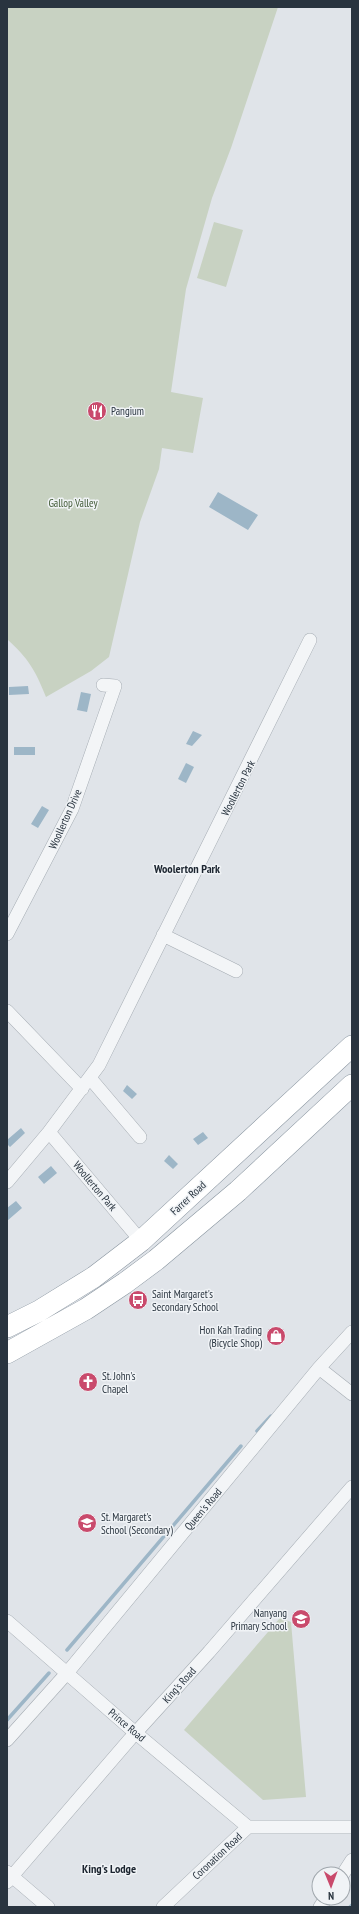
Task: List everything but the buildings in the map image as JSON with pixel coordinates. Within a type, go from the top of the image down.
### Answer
[{"type":"highway","name":"Farrer Road","points":[[7,1327],[39,1311],[94,1277],[141,1241],[352,1046]]},
{"type":"highway","points":[[7,1353],[86,1309],[156,1260],[238,1191],[352,1085]]},
{"type":"street","name":"Woollerton Park","points":[[7,1182],[49,1132],[102,1060],[163,935],[251,762],[310,640]]},
{"type":"street","name":"Woollerton Drive","points":[[7,934],[72,809],[115,686],[103,685]]},
{"type":"street","points":[[163,935],[236,971]]},
{"type":"street","points":[[7,1011],[82,1089]]},
{"type":"street","points":[[90,1078],[140,1137]]},
{"type":"street","name":"Woollerton Park","points":[[49,1132],[141,1241]]},
{"type":"street","name":"Queen's Road","points":[[7,1740],[67,1673],[319,1368],[352,1332]]},
{"type":"street","points":[[319,1368],[352,1394]]},
{"type":"street","name":"King's Road","points":[[9,1877],[135,1733],[209,1652],[352,1487]]},
{"type":"street","name":"Prince Road","points":[[7,1621],[135,1733],[248,1828]]},
{"type":"street","name":"Coronation Road","points":[[163,1907],[248,1828],[352,1827]]},
{"type":"street","points":[[9,1877],[48,1907]]},
{"type":"green space","name":"Gallop Valley","points":[[7,7],[278,7],[231,148],[212,198],[186,289],[171,392],[203,398],[193,453],[162,448],[159,469],[140,522],[109,657],[91,671],[46,697],[31,665],[7,639]]},
{"type":"green space","points":[[214,222],[243,230],[226,287],[197,278]]},
{"type":"green space","points":[[280,1618],[291,1622],[306,1797],[263,1800],[184,1730]]},
{"type":"water","points":[[218,492],[258,515],[248,530],[209,507]]},
{"type":"water","points":[[28,686],[29,694],[9,695],[9,687]]},
{"type":"water","points":[[81,692],[91,694],[87,712],[77,710]]},
{"type":"water","points":[[193,731],[202,735],[192,746],[186,744]]},
{"type":"water","points":[[14,747],[35,747],[35,755],[14,755]]},
{"type":"water","points":[[186,763],[194,767],[186,783],[178,779]]},
{"type":"water","points":[[42,806],[49,810],[38,828],[31,824]]},
{"type":"water","points":[[127,1085],[137,1094],[132,1099],[123,1091]]},
{"type":"water","points":[[21,1128],[25,1133],[10,1147],[7,1144],[7,1140]]},
{"type":"water","points":[[203,1132],[208,1138],[198,1145],[193,1139]]},
{"type":"water","points":[[169,1155],[178,1164],[173,1169],[164,1161]]},
{"type":"water","points":[[51,1166],[57,1173],[44,1184],[38,1177]]},
{"type":"water","points":[[16,1201],[22,1208],[7,1221],[7,1208]]},
{"type":"waterway","points":[[257,1431],[271,1416]]},
{"type":"waterway","points":[[67,1650],[241,1446]]},
{"type":"waterway","points":[[7,1720],[49,1673]]},
{"type":"place","name":"Pangium","points":[[97,411]]},
{"type":"place","name":"Saint Margaret's Secondary School","points":[[138,1300]]},
{"type":"place","name":"Hon Kah Trading (Bicycle Shop)","points":[[276,1336]]},
{"type":"place","name":"St. John's Chapel","points":[[88,1382]]},
{"type":"place","name":"St. Margaret's School (Secondary)","points":[[87,1523]]},
{"type":"place","name":"Nanyang Primary School","points":[[301,1619]]},
{"type":"district","name":"Woolerton Park","points":[[187,869]]},
{"type":"district","name":"King's Lodge","points":[[109,1869]]}]
